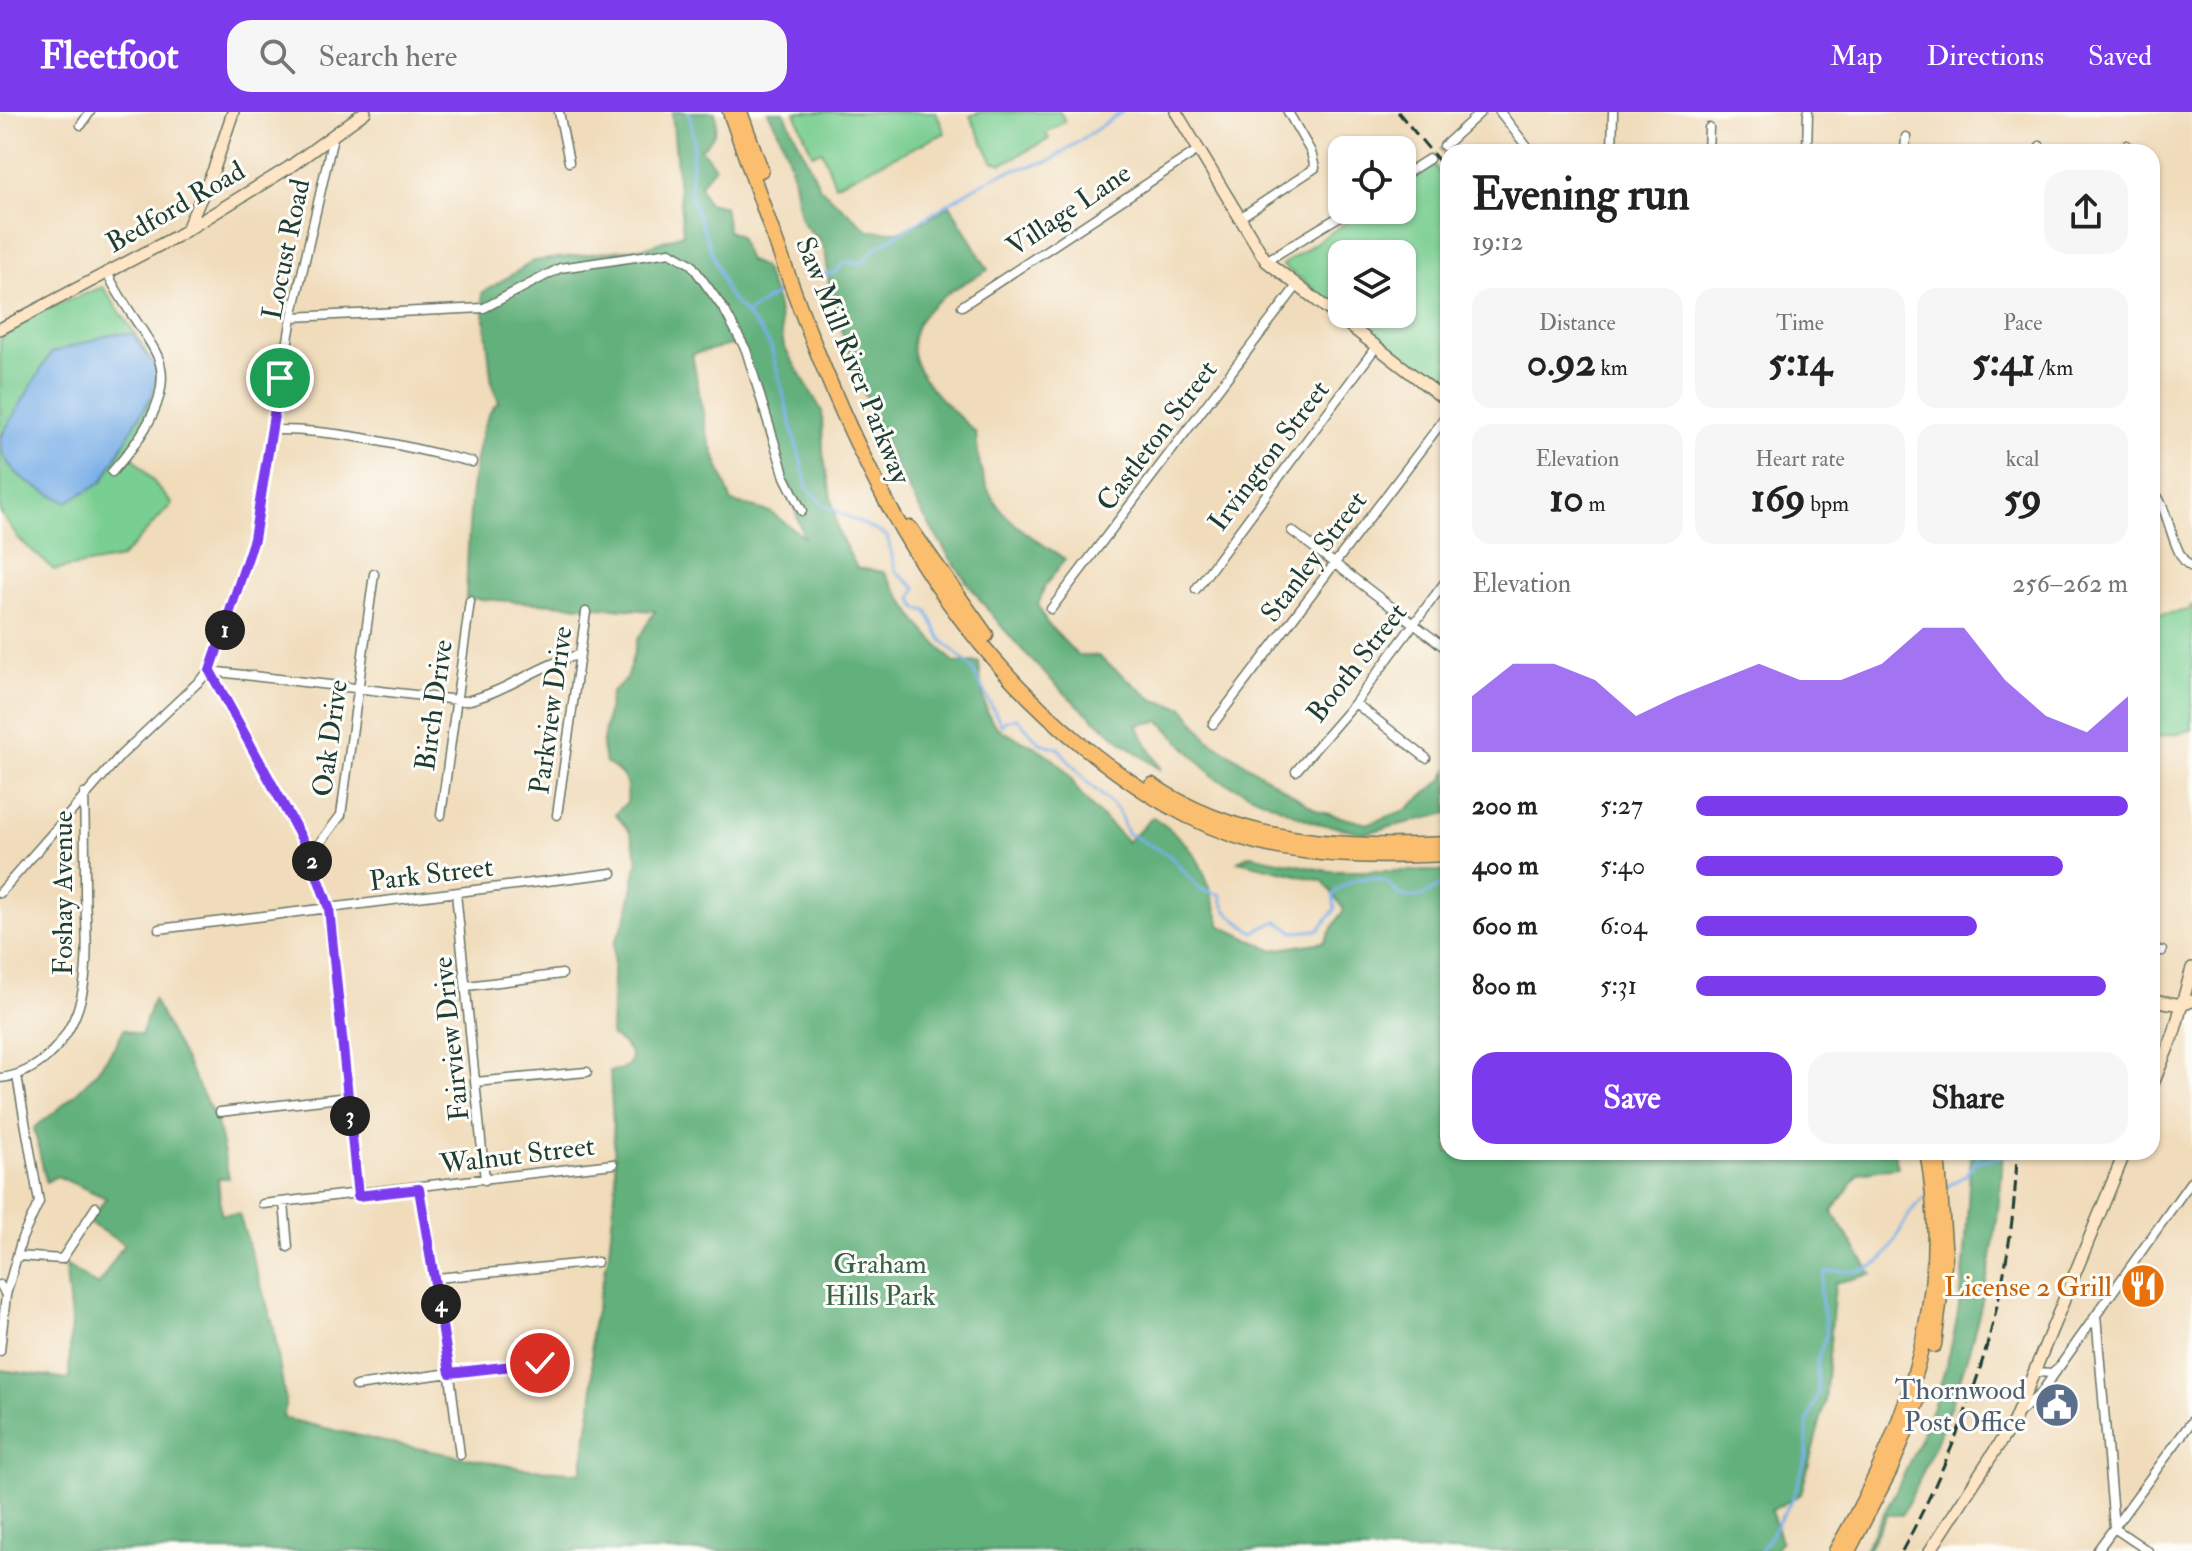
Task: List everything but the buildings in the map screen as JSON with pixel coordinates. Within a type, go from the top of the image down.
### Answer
[{"type":"highway","name":"Saw Mill River Parkway","points":[[730,112],[827,379],[883,500],[945,599],[1026,694],[1121,776],[1168,806],[1223,832],[1316,853],[1440,854]]},
{"type":"highway","name":"Saw Mill River Parkway","points":[[740,112],[835,372],[887,486],[953,594],[1035,690],[1131,771],[1212,817],[1303,841],[1381,846],[1440,844]]},
{"type":"highway","points":[[1930,1160],[1936,1179]]},
{"type":"highway","points":[[1848,1551],[1903,1441],[1929,1367],[1943,1288],[1937,1160]]},
{"type":"highway","points":[[1836,1551],[1889,1449],[1916,1375],[1932,1298],[1939,1206]]},
{"type":"main road","points":[[187,230],[214,169],[233,112]]},
{"type":"main road","name":"Bedford Road","points":[[0,329],[187,230],[333,137],[365,112]]},
{"type":"main road","points":[[1176,112],[1266,261],[1440,396]]},
{"type":"main road","points":[[2160,1069],[2189,1006],[2192,968]]},
{"type":"main road","points":[[2160,1001],[2189,1006]]},
{"type":"main road","points":[[1930,1551],[2017,1414],[2122,1160]]},
{"type":"street","points":[[81,125],[90,112]]},
{"type":"street","points":[[559,112],[569,162]]},
{"type":"street","points":[[1238,219],[1315,168],[1311,152],[1288,112]]},
{"type":"street","points":[[1446,144],[1481,112]]},
{"type":"street","points":[[1500,112],[1525,144]]},
{"type":"street","points":[[1612,144],[1613,112]]},
{"type":"street","points":[[1807,144],[1808,112]]},
{"type":"street","points":[[1708,144],[1709,128]]},
{"type":"street","name":"Locust Road","points":[[210,671],[251,551],[292,317],[333,137]]},
{"type":"street","points":[[1906,137],[1906,144]]},
{"type":"street","name":"Village Lane","points":[[962,306],[1198,150]]},
{"type":"street","points":[[1416,167],[1429,159]]},
{"type":"street","points":[[1266,261],[1328,223]]},
{"type":"street","points":[[292,317],[484,308],[560,268],[670,252],[691,264],[725,311],[746,350],[785,477],[802,511]]},
{"type":"street","points":[[107,272],[117,295],[157,354],[162,374],[161,389],[144,430],[112,472]]},
{"type":"street","name":"Castleton Street","points":[[1051,609],[1296,287]]},
{"type":"street","name":"Irvington Street","points":[[1196,589],[1376,347]]},
{"type":"street","name":"Stanley Street","points":[[1213,724],[1440,425]]},
{"type":"street","points":[[274,430],[300,429],[372,439],[472,462]]},
{"type":"street","points":[[2160,501],[2166,510],[2178,551],[2186,565],[2192,567]]},
{"type":"street","points":[[1292,531],[1440,644]]},
{"type":"street","name":"Oak Drive","points":[[308,850],[320,843],[341,815],[374,574]]},
{"type":"street","name":"Booth Street","points":[[1296,771],[1355,703],[1440,589]]},
{"type":"street","name":"Birch Drive","points":[[441,815],[470,601]]},
{"type":"street","name":"Parkview Drive","points":[[557,815],[586,612]]},
{"type":"street","points":[[210,671],[455,701],[486,696],[555,661],[578,655]]},
{"type":"street","points":[[210,671],[308,850],[329,908],[358,1196]]},
{"type":"street","name":"Foshay Avenue","points":[[0,1078],[17,1076],[59,1045],[80,1009],[87,961],[84,794],[210,671]]},
{"type":"street","points":[[1355,703],[1426,758]]},
{"type":"street","points":[[0,893],[84,794]]},
{"type":"street","name":"Park Street","points":[[159,929],[612,873]]},
{"type":"street","name":"Fairview Drive","points":[[456,893],[485,1180]]},
{"type":"street","points":[[467,986],[562,974]]},
{"type":"street","points":[[475,1082],[587,1072]]},
{"type":"street","points":[[0,1351],[2,1309],[39,1202],[17,1076]]},
{"type":"street","points":[[220,1112],[348,1097]]},
{"type":"street","name":"Walnut Street","points":[[263,1204],[358,1196],[613,1164]]},
{"type":"street","points":[[2017,1414],[2041,1393],[2192,1180]]},
{"type":"street","points":[[419,1189],[427,1247],[437,1278],[460,1455]]},
{"type":"street","points":[[284,1203],[288,1247]]},
{"type":"street","points":[[18,1256],[62,1259],[96,1207]]},
{"type":"street","points":[[437,1278],[597,1262]]},
{"type":"street","points":[[0,1285],[6,1295]]},
{"type":"street","points":[[2096,1315],[2114,1528]]},
{"type":"street","points":[[356,1386],[534,1363],[558,1371]]},
{"type":"street","points":[[2036,1372],[2052,1373],[2060,1366]]},
{"type":"street","points":[[2097,1551],[2192,1421]]},
{"type":"street","points":[[2114,1528],[2148,1551]]},
{"type":"street","points":[[1940,1536],[1940,1551]]},
{"type":"green space","name":"Graham Hills Park","points":[[672,112],[715,112],[714,133],[701,149],[715,167],[700,185],[707,203],[724,206],[728,231],[739,236],[749,261],[763,267],[777,302],[784,347],[822,411],[823,453],[838,532],[857,568],[884,572],[921,627],[954,663],[979,662],[987,712],[995,724],[1004,732],[1045,753],[1063,768],[1085,800],[1127,842],[1153,817],[1183,841],[1205,876],[1221,926],[1272,950],[1324,942],[1344,909],[1323,881],[1238,861],[1250,855],[1328,871],[1440,871],[1440,1160],[1896,1160],[1898,1167],[1859,1173],[1832,1212],[1872,1274],[1835,1283],[1825,1403],[1801,1494],[1771,1511],[1781,1541],[1774,1551],[0,1551],[0,1370],[69,1379],[71,1320],[65,1265],[98,1286],[124,1244],[89,1223],[106,1198],[57,1176],[46,1182],[34,1128],[61,1107],[96,1072],[124,1029],[141,1036],[153,999],[217,1122],[229,1178],[218,1178],[221,1214],[239,1214],[273,1325],[286,1404],[283,1418],[385,1442],[520,1468],[581,1473],[593,1397],[591,1333],[609,1252],[616,1181],[610,1071],[627,1066],[631,1056],[624,1045],[611,1036],[614,944],[627,916],[638,859],[630,832],[615,814],[627,802],[626,782],[605,762],[602,746],[611,693],[627,678],[637,641],[655,611],[466,598],[469,524],[481,436],[489,415],[499,402],[492,385],[482,293],[534,261],[647,247],[683,234]],"holes":[[[740,343],[804,537],[770,512],[732,502],[707,435],[692,354]]]},
{"type":"green space","points":[[768,112],[784,112],[820,188],[869,231],[898,232],[927,220],[950,205],[988,270],[945,295],[922,318],[913,336],[913,353],[919,370],[931,387],[976,433],[983,478],[1000,509],[1027,534],[1065,559],[1045,586],[1038,605],[1046,622],[1077,655],[1098,656],[1154,700],[1184,708],[1209,740],[1318,811],[1367,824],[1406,810],[1440,782],[1440,815],[1365,833],[1312,822],[1215,778],[1160,721],[1137,725],[1161,770],[1106,729],[1055,684],[1008,634],[966,581],[929,525],[896,466],[844,338],[830,292],[824,249],[800,217],[788,157]]},
{"type":"green space","points":[[795,112],[936,112],[945,133],[835,185],[822,151],[812,154]]},
{"type":"green space","points":[[980,112],[1060,112],[1065,121],[1046,133],[1049,139],[1002,164],[992,161],[970,116]]},
{"type":"green space","points":[[1433,165],[1440,173],[1440,384],[1366,328],[1416,328],[1416,240],[1328,240],[1328,300],[1282,265],[1344,224],[1416,224],[1416,177]]},
{"type":"green space","points":[[103,287],[144,348],[154,381],[143,423],[128,451],[172,504],[121,558],[54,570],[19,539],[0,512],[0,339],[40,311]]},
{"type":"green space","points":[[2192,604],[2192,730],[2160,737],[2160,615],[2189,610]]},
{"type":"green space","points":[[1971,1160],[2002,1160],[1993,1247],[1984,1293],[1958,1384],[1942,1428],[1902,1515],[1887,1515],[1867,1551],[1863,1551],[1920,1439],[1942,1379],[1957,1318]]},
{"type":"water","points":[[112,334],[132,334],[158,370],[153,393],[102,482],[67,502],[23,479],[7,461],[0,438],[51,353]]},
{"type":"waterway","points":[[689,112],[694,137],[690,194],[728,295],[771,347],[808,489],[824,505],[887,536],[896,572],[916,588],[912,599],[918,609],[927,611],[941,639],[971,667],[1002,726],[1005,721],[1017,718],[1040,743],[1058,748],[1086,781],[1118,810],[1127,833],[1170,856],[1200,889],[1221,895],[1228,912],[1254,932],[1277,921],[1294,932],[1319,930],[1335,909],[1333,895],[1344,885],[1364,878],[1379,879],[1407,897],[1420,896],[1440,885]]},
{"type":"waterway","points":[[817,275],[835,273],[844,262],[862,263],[876,248],[980,184],[1003,173],[1050,161],[1122,112]]},
{"type":"waterway","points":[[746,314],[779,292]]},
{"type":"waterway","points":[[2160,1035],[2166,1028]]},
{"type":"waterway","points":[[1945,1188],[1967,1174],[1976,1160]]},
{"type":"waterway","points":[[1978,1161],[1984,1160]]},
{"type":"waterway","points":[[1761,1551],[1793,1498],[1807,1455],[1807,1424],[1818,1393],[1817,1361],[1827,1333],[1820,1291],[1825,1272],[1857,1271],[1871,1267],[1882,1259],[1917,1204],[1928,1196]]},
{"type":"tunnel","points":[[1429,159],[1440,149]]},
{"type":"railway","points":[[1398,112],[1440,162]]},
{"type":"railway","points":[[1902,1551],[1948,1456],[1983,1358],[2007,1257],[2017,1160]]},
{"type":"place","name":"License 2 Grill","points":[[2143,1286]]},
{"type":"place","name":"Thornwood Post Office","points":[[2057,1405]]},
{"type":"route","points":[[280,378],[254,539],[210,671],[308,850],[329,908],[358,1196],[419,1189],[427,1247],[437,1278],[450,1373],[540,1363]]}]
